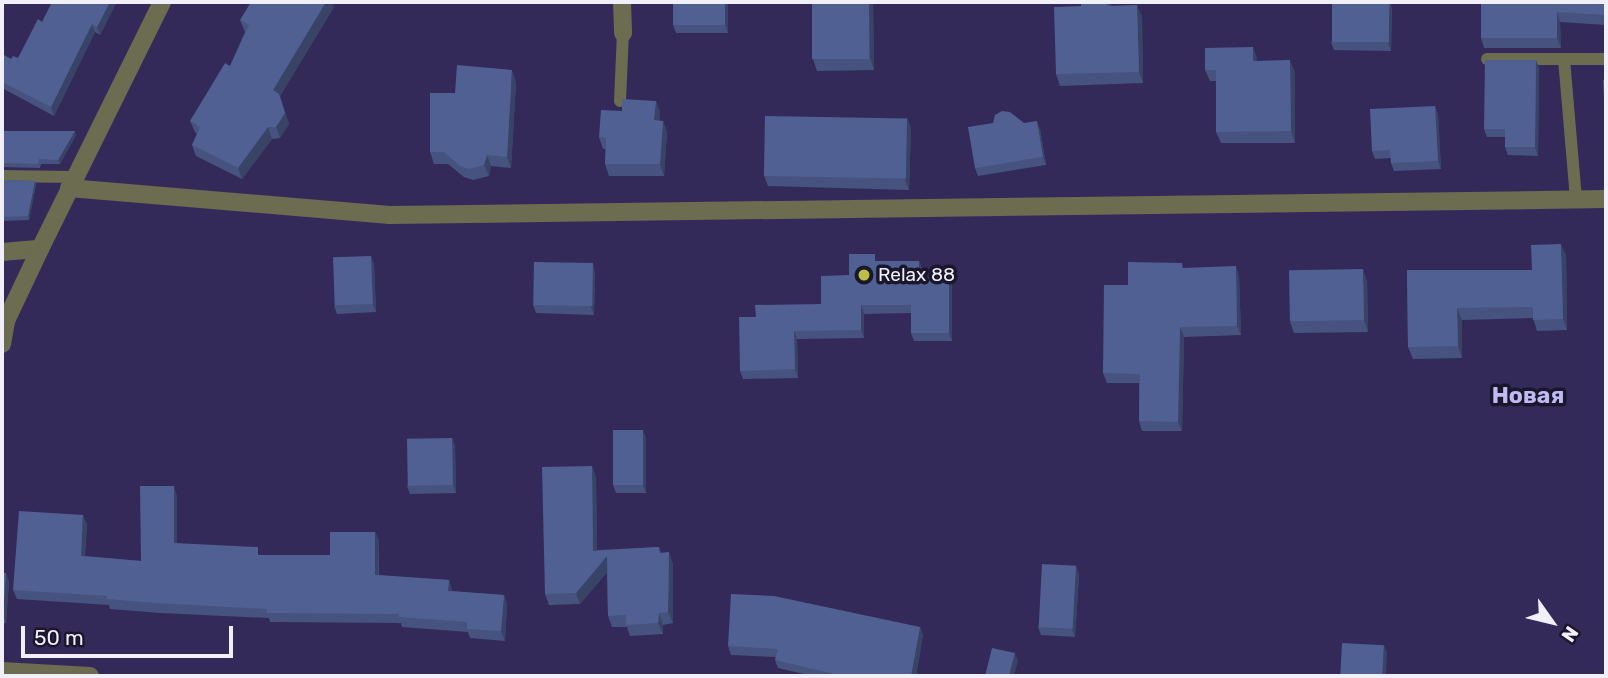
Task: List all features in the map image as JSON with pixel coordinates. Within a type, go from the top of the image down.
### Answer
[{"type":"street","points":[[2,344],[6,321],[40,248],[162,2]]},
{"type":"street","points":[[622,2],[623,33]]},
{"type":"street","points":[[71,183],[390,215],[1606,199]]},
{"type":"street","points":[[2,252],[40,248]]},
{"type":"street","points":[[2,670],[90,676]]},
{"type":"lane","points":[[620,101],[623,33]]},
{"type":"lane","points":[[1487,59],[1606,59]]},
{"type":"lane","points":[[1564,59],[1576,200]]},
{"type":"lane","points":[[2,176],[71,183]]},
{"type":"building","points":[[52,2],[110,2],[97,27],[92,24],[51,107],[2,82],[2,54],[11,59],[13,56],[18,58],[38,19],[42,22]]},
{"type":"building","points":[[251,2],[326,2],[273,90],[279,94],[285,113],[276,127],[268,127],[238,168],[192,145],[200,127],[190,121],[225,63],[230,66],[249,25],[240,20]]},
{"type":"building","points":[[673,2],[725,2],[725,25],[673,25]]},
{"type":"building","points":[[812,2],[869,2],[869,59],[812,59]]},
{"type":"building","points":[[1081,2],[1106,2],[1107,6],[1137,5],[1139,72],[1056,74],[1054,7],[1081,6]]},
{"type":"building","points":[[1332,2],[1389,2],[1389,42],[1332,42]]},
{"type":"building","points":[[1481,2],[1606,2],[1606,15],[1557,12],[1557,38],[1481,38]]},
{"type":"building","points":[[1253,47],[1253,61],[1290,60],[1291,131],[1216,132],[1216,70],[1205,70],[1205,48]]},
{"type":"building","points":[[1485,60],[1536,60],[1535,147],[1505,147],[1505,129],[1484,129]]},
{"type":"building","points":[[457,65],[512,70],[507,157],[487,155],[484,165],[469,169],[460,166],[444,152],[430,152],[430,93],[455,93]]},
{"type":"building","points":[[1603,80],[1606,80],[1606,137]]},
{"type":"building","points":[[622,99],[656,101],[654,120],[663,121],[660,164],[605,164],[606,138],[599,137],[601,110],[622,111]]},
{"type":"building","points":[[1435,106],[1438,161],[1391,163],[1390,150],[1372,151],[1370,109]]},
{"type":"building","points":[[1002,111],[1010,112],[1024,123],[1037,121],[1043,157],[975,168],[968,127],[993,123],[995,115]]},
{"type":"building","points":[[765,116],[907,118],[906,178],[764,176]]},
{"type":"building","points":[[2,131],[75,131],[58,160],[39,159],[38,164],[2,163]]},
{"type":"building","points":[[2,180],[35,181],[28,216],[2,217]]},
{"type":"building","points":[[1561,244],[1563,319],[1533,320],[1533,307],[1457,308],[1458,346],[1408,347],[1407,270],[1532,270],[1531,245]]},
{"type":"building","points":[[849,254],[875,254],[875,261],[919,261],[919,277],[949,277],[949,333],[911,333],[911,305],[861,305],[861,330],[794,331],[795,369],[740,371],[739,317],[756,317],[755,305],[821,304],[821,276],[849,275]]},
{"type":"building","points":[[371,256],[373,304],[335,305],[333,257]]},
{"type":"building","points":[[534,262],[593,263],[592,306],[533,305]]},
{"type":"building","points":[[1128,262],[1182,263],[1182,268],[1236,266],[1237,326],[1180,327],[1178,422],[1139,421],[1140,374],[1103,373],[1104,285],[1128,285]]},
{"type":"building","points":[[1363,269],[1364,320],[1290,321],[1289,270]]},
{"type":"building","points":[[613,430],[643,430],[643,485],[613,485]]},
{"type":"building","points":[[452,438],[453,485],[408,486],[407,439]]},
{"type":"building","points":[[592,466],[593,551],[659,547],[659,553],[669,552],[668,612],[659,613],[658,623],[626,625],[626,615],[608,616],[607,556],[576,593],[545,594],[542,467]]},
{"type":"building","points":[[140,486],[174,486],[174,543],[258,547],[258,555],[330,555],[330,532],[375,532],[375,575],[449,580],[448,591],[504,595],[501,631],[467,629],[467,622],[399,617],[399,614],[267,613],[267,609],[156,603],[107,599],[107,596],[13,590],[19,511],[83,515],[81,556],[141,561]]},
{"type":"building","points":[[1042,564],[1076,566],[1073,629],[1039,627]]},
{"type":"building","points":[[2,573],[6,573],[3,615],[2,615]]},
{"type":"building","points":[[731,594],[774,596],[920,627],[911,676],[843,676],[775,660],[778,649],[728,646]]},
{"type":"building","points":[[1342,643],[1384,645],[1382,676],[1340,676]]},
{"type":"building","points":[[992,648],[1015,653],[1009,676],[985,676]]},
{"type":"place","name":"Relax 88","points":[[864,275]]},
{"type":"district","name":"Новая","points":[[1528,395]]}]
